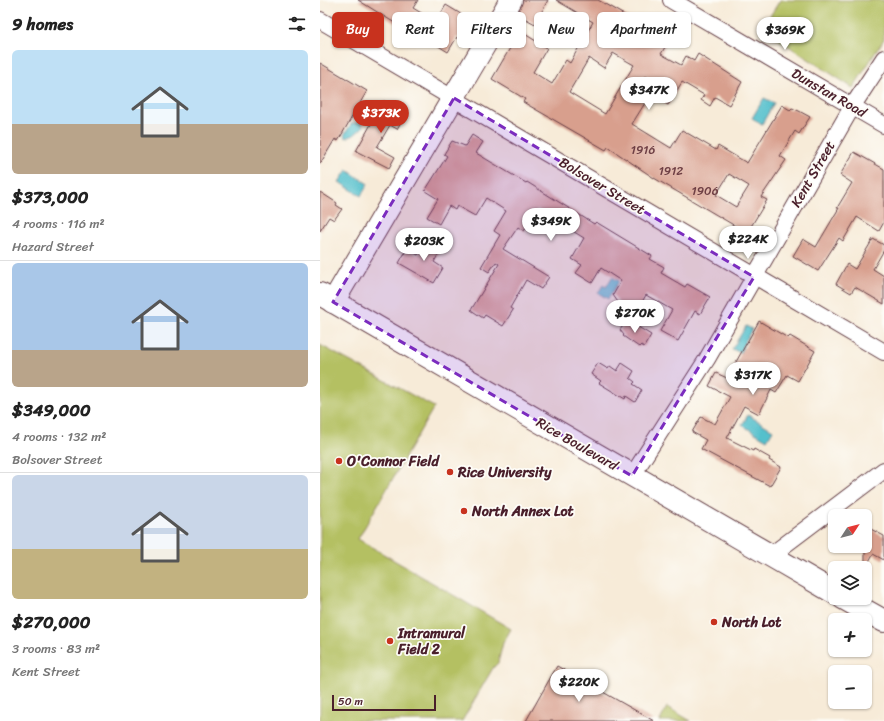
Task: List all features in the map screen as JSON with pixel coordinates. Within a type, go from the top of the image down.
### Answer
[{"type":"main road","points":[[327,298],[454,98],[511,0]]},
{"type":"main road","name":"Rice Boulevard","points":[[327,298],[828,590]]},
{"type":"main road","points":[[855,605],[884,621]]},
{"type":"street","name":"Dunstan Road","points":[[671,0],[884,125]]},
{"type":"street","name":"Bolsover Street","points":[[320,20],[754,277],[884,352]]},
{"type":"street","name":"Kent Street","points":[[632,476],[707,359],[852,107],[884,58]]},
{"type":"street","points":[[770,556],[884,470]]},
{"type":"highlighted area","points":[[454,98],[754,277],[632,476],[333,302]]},
{"type":"green space","points":[[780,0],[884,0],[884,39],[853,88],[762,29]]},
{"type":"green space","points":[[320,345],[434,407],[358,539],[511,629],[503,643],[498,663],[493,668],[462,721],[320,721]]},
{"type":"green space","points":[[667,707],[691,721],[660,721]]},
{"type":"water","points":[[764,98],[774,103],[762,124],[752,118]]},
{"type":"water","points":[[352,123],[362,123],[363,127],[354,135],[346,138],[344,135]]},
{"type":"water","points":[[347,170],[368,184],[361,196],[339,182]]},
{"type":"water","points":[[612,277],[619,281],[608,299],[598,293],[603,285],[606,287]]},
{"type":"water","points":[[746,326],[752,329],[742,347],[743,349],[741,353],[732,349]]},
{"type":"water","points":[[748,415],[773,430],[767,440],[742,425]]},
{"type":"building","points":[[358,0],[418,0],[413,8],[420,12],[392,12],[392,21],[384,16],[384,12],[377,12]]},
{"type":"building","points":[[523,0],[548,0],[542,12],[534,12],[534,23],[526,19],[526,12],[518,12]]},
{"type":"building","points":[[556,0],[598,0],[619,12],[597,12],[597,48],[664,48],[661,54],[681,65],[686,56],[694,61],[698,54],[742,82],[729,105],[715,97],[710,106],[701,100],[704,95],[682,82],[668,105],[657,98],[664,85],[645,76],[633,96],[645,103],[632,124],[671,148],[682,130],[716,150],[718,146],[747,163],[782,105],[790,110],[792,108],[810,117],[799,134],[795,131],[780,156],[786,160],[761,197],[767,200],[747,233],[654,178],[608,147],[606,150],[523,102],[525,99],[492,79],[510,48],[526,48],[526,35],[534,40],[534,48],[547,48],[533,72],[552,84],[566,60],[570,63],[578,48],[589,48],[589,29],[593,22],[589,20],[589,12],[576,12]],"holes":[[[613,53],[634,65],[605,114],[569,92],[589,58],[604,68]],[[729,174],[749,186],[736,207],[716,195]]]},
{"type":"building","points":[[446,5],[458,12],[457,37],[448,52],[442,48],[449,48],[449,12],[442,12]]},
{"type":"building","points":[[320,63],[367,91],[338,141],[335,139],[320,164]]},
{"type":"building","points":[[384,101],[406,113],[397,129],[390,125],[377,147],[395,157],[389,168],[356,151]]},
{"type":"building","points":[[472,135],[483,142],[476,153],[526,183],[527,182],[594,224],[596,222],[652,256],[650,259],[664,267],[661,273],[685,287],[687,284],[710,297],[700,314],[695,311],[678,341],[660,331],[672,310],[646,295],[631,321],[613,295],[621,281],[601,268],[592,283],[576,273],[582,265],[572,259],[584,238],[537,209],[524,231],[518,227],[503,249],[549,277],[541,289],[526,280],[510,308],[513,310],[503,326],[485,315],[483,318],[471,310],[499,264],[496,262],[489,272],[481,267],[500,235],[494,231],[506,211],[486,198],[475,216],[457,206],[455,210],[449,206],[439,224],[427,217],[438,199],[425,191],[447,156],[444,154],[452,141],[465,146]]},
{"type":"building","points":[[854,152],[884,169],[884,222],[879,231],[857,217],[843,241],[839,238],[818,271],[793,256],[803,239],[816,247],[839,208],[837,208],[852,183],[840,175]]},
{"type":"building","points":[[320,192],[337,203],[336,205],[342,209],[334,220],[329,217],[320,231]]},
{"type":"building","points":[[873,239],[884,245],[884,250],[873,269],[884,276],[884,304],[855,287],[851,293],[836,284],[847,264],[855,269]]},
{"type":"building","points":[[427,240],[442,248],[434,262],[443,268],[434,283],[399,263],[407,249],[418,255]]},
{"type":"building","points":[[627,320],[651,335],[644,347],[641,345],[639,347],[623,336],[624,335],[620,330]]},
{"type":"building","points":[[759,321],[788,338],[790,336],[815,351],[798,381],[787,375],[776,393],[771,390],[759,414],[744,406],[727,438],[753,451],[754,449],[770,458],[769,460],[781,467],[770,486],[701,449],[706,440],[692,432],[701,417],[715,424],[730,397],[709,386],[716,373],[727,378]]},
{"type":"building","points":[[598,363],[608,369],[610,366],[617,371],[622,363],[634,371],[630,378],[635,382],[633,384],[642,390],[635,402],[626,396],[625,399],[599,383],[601,381],[591,374]]},
{"type":"building","points":[[872,530],[884,536],[884,560],[873,554],[869,561],[865,561],[865,553],[872,553]]},
{"type":"building","points":[[557,666],[654,721],[526,721]]},
{"type":"place","name":"O'Connor Field","points":[[339,461]]},
{"type":"place","name":"Rice University","points":[[450,472]]},
{"type":"place","name":"North Annex Lot","points":[[464,511]]},
{"type":"place","name":"North Lot","points":[[714,622]]},
{"type":"place","name":"Intramural Field 2","points":[[390,641]]}]
